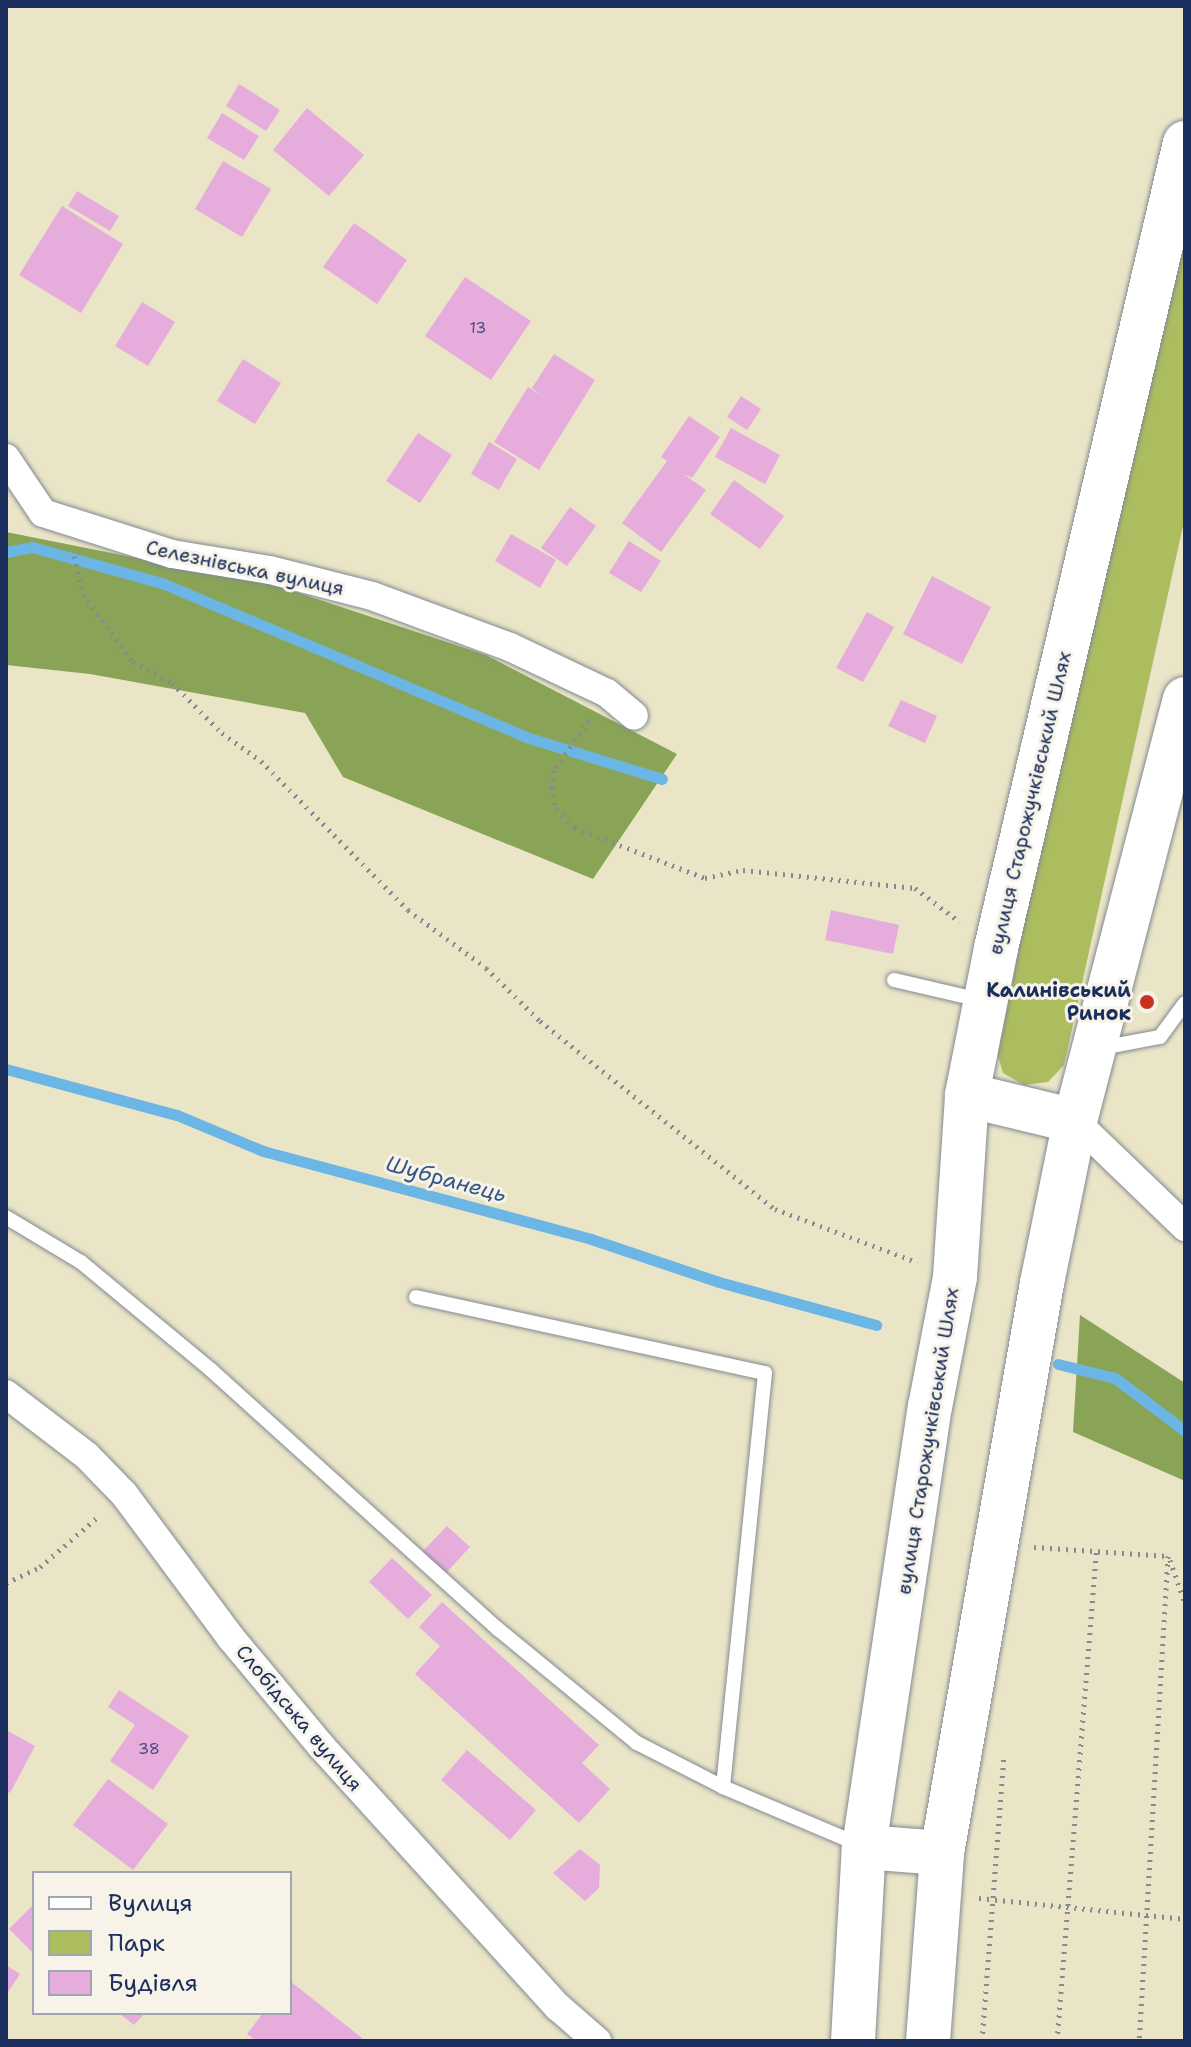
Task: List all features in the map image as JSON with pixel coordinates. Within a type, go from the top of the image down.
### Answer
[{"type":"main road","name":"вулиця Старожучківський Шлях","points":[[853,2041],[864,1847],[930,1407],[955,1277],[967,1095],[996,948],[1185,143]]},
{"type":"main road","points":[[928,2041],[942,1853],[1042,1283],[1075,1121],[1097,1049],[1185,699]]},
{"type":"main road","points":[[967,1095],[1075,1121]]},
{"type":"main road","points":[[864,1847],[942,1853]]},
{"type":"street","name":"Селезнівська вулиця","points":[[6,458],[43,513],[172,554],[270,570],[372,596],[510,647],[607,693],[634,716]]},
{"type":"street","points":[[1075,1121],[1185,1227]]},
{"type":"street","name":"Слобідська вулиця","points":[[6,1394],[87,1456],[124,1494],[231,1638],[321,1746],[558,2007],[597,2041]]},
{"type":"lane","points":[[894,980],[984,1001]]},
{"type":"lane","points":[[1097,1049],[1160,1037],[1185,1003]]},
{"type":"lane","points":[[6,1217],[81,1262],[211,1370],[498,1629],[637,1743],[723,1787],[864,1847]]},
{"type":"lane","points":[[416,1297],[765,1373],[723,1787]]},
{"type":"path","points":[[71,545],[83,594],[133,662],[172,683],[222,733],[261,761],[408,910],[486,968],[540,1021],[775,1209],[955,1277]]},
{"type":"path","points":[[585,726],[554,770],[556,809],[575,828],[705,878],[743,870],[915,888],[996,948]]},
{"type":"path","points":[[6,1583],[40,1567],[124,1494]]},
{"type":"path","points":[[994,1546],[1168,1556]]},
{"type":"path","points":[[1057,2041],[1096,1553]]},
{"type":"path","points":[[1168,1556],[1185,1603]]},
{"type":"path","points":[[1139,2041],[1168,1556]]},
{"type":"path","points":[[937,1896],[1185,1919]]},
{"type":"green space","points":[[1185,199],[1185,517],[1064,1065],[1048,1082],[1024,1085],[1003,1073],[996,1049]]},
{"type":"green space","points":[[6,532],[278,586],[486,655],[677,754],[593,879],[343,777],[305,713],[90,674],[6,665]]},
{"type":"green space","points":[[1080,1315],[1185,1383],[1185,1481],[1073,1432]]},
{"type":"building","points":[[239,84],[280,110],[266,131],[226,106]]},
{"type":"building","points":[[307,108],[364,155],[329,196],[273,150]]},
{"type":"building","points":[[222,113],[259,136],[244,160],[207,138]]},
{"type":"building","points":[[223,161],[271,189],[242,237],[195,209]]},
{"type":"building","points":[[77,191],[119,216],[110,231],[68,206]]},
{"type":"building","points":[[62,206],[123,244],[81,313],[19,275]]},
{"type":"building","points":[[354,223],[407,260],[377,304],[323,267]]},
{"type":"building","points":[[465,277],[531,321],[491,380],[425,336]]},
{"type":"building","points":[[142,302],[175,322],[148,366],[115,346]]},
{"type":"building","points":[[554,354],[595,380],[539,470],[494,442],[528,387],[544,397],[532,388]]},
{"type":"building","points":[[243,359],[281,383],[255,424],[217,401]]},
{"type":"building","points":[[741,396],[761,409],[747,430],[727,417]]},
{"type":"building","points":[[689,416],[720,437],[692,478],[682,473],[706,490],[661,552],[622,523],[667,461],[661,457]]},
{"type":"building","points":[[731,428],[780,455],[765,484],[715,457]]},
{"type":"building","points":[[418,433],[452,455],[420,503],[386,481]]},
{"type":"building","points":[[489,442],[517,459],[499,490],[471,474]]},
{"type":"building","points":[[734,480],[784,516],[760,549],[710,514]]},
{"type":"building","points":[[570,507],[596,526],[567,566],[541,548]]},
{"type":"building","points":[[511,534],[556,560],[540,588],[495,561]]},
{"type":"building","points":[[629,541],[661,561],[641,592],[609,573]]},
{"type":"building","points":[[932,576],[991,607],[962,664],[903,634]]},
{"type":"building","points":[[867,612],[894,627],[863,682],[836,668]]},
{"type":"building","points":[[901,700],[937,716],[925,743],[888,726]]},
{"type":"building","points":[[831,910],[899,925],[893,954],[825,940]]},
{"type":"building","points":[[447,1526],[470,1547],[445,1574],[421,1553]]},
{"type":"building","points":[[392,1558],[432,1595],[408,1619],[369,1582]]},
{"type":"building","points":[[442,1602],[599,1745],[582,1763],[610,1789],[579,1823],[415,1674],[440,1646],[419,1627]]},
{"type":"building","points":[[119,1690],[189,1736],[153,1790],[110,1761],[135,1725],[108,1707]]},
{"type":"building","points":[[6,1730],[35,1746],[10,1793],[6,1791]]},
{"type":"building","points":[[467,1750],[536,1810],[510,1840],[441,1780]]},
{"type":"building","points":[[108,1779],[168,1824],[133,1870],[73,1825]]},
{"type":"building","points":[[580,1849],[600,1865],[599,1888],[585,1901],[553,1873]]},
{"type":"building","points":[[32,1906],[32,1952],[9,1929]]},
{"type":"building","points":[[6,1965],[20,1974],[6,1995]]},
{"type":"building","points":[[292,1983],[362,2038],[360,2041],[256,2041],[247,2034],[261,2015],[292,2015]]},
{"type":"building","points":[[122,2015],[143,2015],[134,2025]]},
{"type":"waterway","points":[[6,552],[32,547],[162,583],[529,738],[662,779]]},
{"type":"waterway","name":"Шубранець","points":[[6,1069],[177,1115],[263,1151],[591,1239],[719,1282],[876,1325]]},
{"type":"waterway","name":"Шубранець","points":[[1058,1364],[1115,1378],[1185,1431]]},
{"type":"place","name":"Калинівський Ринок","points":[[1147,1002]]}]
